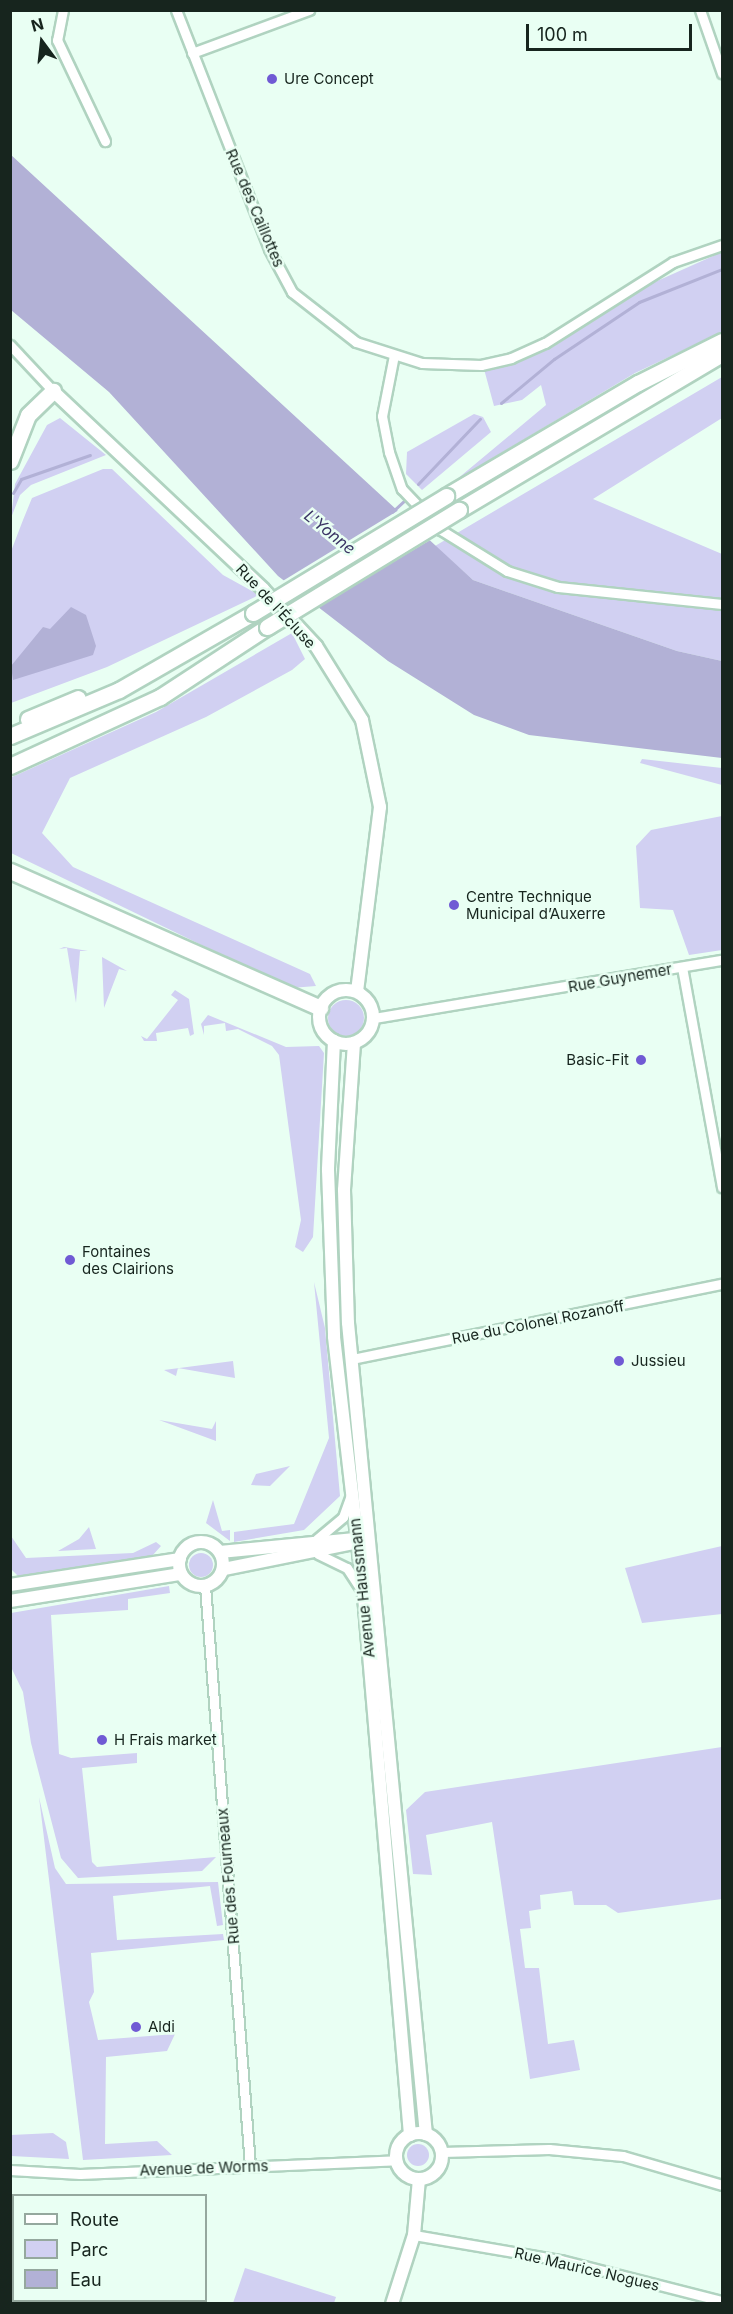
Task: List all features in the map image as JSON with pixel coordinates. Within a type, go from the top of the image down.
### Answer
[{"type":"main road","points":[[10,736],[119,690],[210,640],[446,496],[638,383],[723,341]]},
{"type":"main road","points":[[10,766],[160,697],[267,627],[649,394],[723,354]]},
{"type":"main road","points":[[649,394],[723,360]]},
{"type":"main road","points":[[10,461],[28,415],[53,391]]},
{"type":"main road","points":[[10,726],[210,640]]},
{"type":"main road","points":[[10,756],[202,669]]},
{"type":"main road","points":[[10,871],[320,1008]]},
{"type":"street","points":[[63,10],[57,40],[105,141]]},
{"type":"street","name":"Rue des Caillottes","points":[[176,10],[269,249],[292,292],[321,320],[394,355],[422,363],[481,365],[511,358],[545,343],[673,262],[723,245]]},
{"type":"street","points":[[192,53],[309,10]]},
{"type":"street","points":[[700,10],[723,73]]},
{"type":"street","points":[[10,345],[53,391]]},
{"type":"street","points":[[394,355],[382,416],[389,452],[402,489],[441,530],[507,571],[558,587],[723,604]]},
{"type":"street","name":"Rue de l'Écluse","points":[[53,391],[263,589],[316,646],[362,720],[380,807],[357,992]]},
{"type":"street","points":[[682,967],[723,960]]},
{"type":"street","name":"Rue Guynemer","points":[[374,1018],[682,967],[723,1186]]},
{"type":"street","points":[[339,990],[357,992],[370,1002],[374,1018],[368,1034],[354,1043],[334,1041],[322,1031],[320,1008],[339,990]]},
{"type":"street","name":"Avenue Haussmann","points":[[334,1041],[330,1271],[364,1596],[410,2135]]},
{"type":"street","name":"Avenue Haussmann","points":[[354,1043],[344,1190],[352,1359],[372,1538],[426,2134]]},
{"type":"street","name":"Rue du Colonel Rozanoff","points":[[352,1359],[723,1284]]},
{"type":"street","points":[[317,1539],[343,1517],[352,1493]]},
{"type":"street","points":[[10,1585],[180,1559],[199,1542],[220,1552],[317,1539],[372,1538]]},
{"type":"street","points":[[10,1601],[181,1574],[205,1587],[224,1569],[318,1554],[357,1540]]},
{"type":"street","points":[[220,1552],[224,1569]]},
{"type":"street","points":[[318,1554],[347,1568],[364,1596]]},
{"type":"street","points":[[180,1559],[181,1574]]},
{"type":"street","name":"Rue des Fourneaux","points":[[205,1587],[250,2166]]},
{"type":"street","points":[[442,2152],[434,2173],[419,2179],[407,2175],[397,2160],[399,2145],[410,2135],[426,2134],[442,2152],[549,2149],[623,2156],[723,2185]]},
{"type":"street","name":"Avenue de Worms","points":[[10,2170],[80,2174],[397,2160]]},
{"type":"street","points":[[392,2304],[414,2235],[419,2179]]},
{"type":"street","name":"Rue Maurice Nogues","points":[[414,2235],[561,2260],[723,2301]]},
{"type":"green space","points":[[722,252],[722,332],[635,373],[456,480],[546,405],[541,385],[522,400],[494,406],[484,369],[553,347],[637,290]]},
{"type":"green space","points":[[722,377],[722,418],[593,499],[722,554],[722,661],[677,651],[473,580],[435,546]]},
{"type":"green space","points":[[474,414],[483,417],[491,432],[422,490],[406,474],[407,452]]},
{"type":"green space","points":[[60,418],[106,455],[31,485],[20,495],[11,518],[15,484],[47,425]]},
{"type":"green space","points":[[103,469],[112,469],[223,575],[259,595],[107,667],[11,703],[10,554],[23,520],[32,498]]},
{"type":"green space","points":[[292,633],[305,659],[292,670],[206,717],[70,778],[42,833],[73,867],[310,974],[316,986],[291,988],[11,853],[10,778],[156,712]]},
{"type":"green space","points":[[642,759],[722,768],[722,785],[640,763]]},
{"type":"green space","points":[[722,816],[722,950],[689,955],[673,910],[640,908],[636,846],[651,830]]},
{"type":"green space","points":[[64,947],[88,951],[80,951],[76,1003],[67,948],[59,949]]},
{"type":"green space","points":[[102,957],[127,971],[119,969],[104,1008]]},
{"type":"green space","points":[[175,990],[189,999],[194,1034],[190,1036],[188,1028],[156,1033],[157,1041],[144,1041],[141,1036],[147,1039],[178,1000],[171,995]]},
{"type":"green space","points":[[346,1000],[359,1005],[364,1018],[359,1031],[346,1036],[333,1031],[328,1018],[333,1005]]},
{"type":"green space","points":[[208,1015],[286,1047],[319,1046],[324,1053],[313,1237],[303,1252],[295,1247],[301,1220],[279,1055],[272,1046],[238,1029],[226,1031],[225,1023],[204,1026],[204,1035],[201,1024]]},
{"type":"green space","points":[[314,1282],[325,1328],[340,1496],[304,1530],[234,1542],[234,1532],[294,1524],[329,1438]]},
{"type":"green space","points":[[233,1361],[235,1378],[179,1368]]},
{"type":"green space","points":[[178,1368],[176,1376],[164,1370]]},
{"type":"green space","points":[[159,1420],[212,1429],[216,1421],[216,1441]]},
{"type":"green space","points":[[290,1466],[270,1486],[251,1485],[256,1474]]},
{"type":"green space","points":[[213,1500],[222,1531],[230,1530],[230,1541],[206,1523]]},
{"type":"green space","points":[[89,1527],[96,1549],[58,1551],[79,1539]]},
{"type":"green space","points":[[11,1536],[26,1558],[133,1553],[156,1542],[161,1546],[152,1556],[19,1577],[11,1569]]},
{"type":"green space","points":[[722,1546],[722,1614],[642,1623],[625,1568]]},
{"type":"green space","points":[[201,1553],[209,1557],[213,1565],[209,1573],[201,1577],[193,1573],[189,1565],[193,1557]]},
{"type":"green space","points":[[169,1586],[170,1593],[128,1599],[128,1610],[51,1615],[59,1754],[71,1758],[137,1753],[137,1763],[82,1768],[92,1862],[97,1867],[216,1857],[202,1871],[78,1878],[61,1858],[31,1743],[23,1692],[11,1667],[11,1613]]},
{"type":"green space","points":[[722,1747],[722,1899],[618,1913],[606,1905],[574,1905],[572,1891],[540,1895],[541,1909],[529,1911],[531,1928],[520,1929],[525,1968],[539,1968],[548,2044],[574,2040],[580,2070],[530,2079],[492,1822],[426,1835],[432,1875],[413,1874],[406,1810],[425,1792]]},
{"type":"green space","points":[[39,1797],[55,1868],[66,1884],[218,1882],[223,1925],[217,1926],[210,1886],[113,1896],[117,1940],[223,1934],[224,1940],[91,1953],[94,1992],[89,2002],[98,2040],[175,2034],[167,2051],[106,2057],[105,2144],[157,2141],[172,2155],[83,2160]]},
{"type":"green space","points":[[53,2133],[66,2142],[69,2159],[11,2156],[11,2135]]},
{"type":"green space","points":[[418,2144],[426,2147],[429,2155],[426,2163],[418,2166],[410,2163],[407,2155],[410,2147]]},
{"type":"green space","points":[[245,2268],[336,2297],[334,2303],[233,2303]]},
{"type":"water","name":"L'Yonne","points":[[10,154],[473,580],[677,651],[722,661],[722,758],[529,735],[474,715],[388,661],[278,576],[109,392],[11,310]]},
{"type":"water","points":[[71,607],[86,615],[96,646],[93,655],[13,680],[11,666],[43,627],[50,629]]},
{"type":"pier","points":[[399,510],[432,539],[315,608],[281,582]]},
{"type":"waterway","points":[[501,403],[554,359],[639,302],[722,269]]},
{"type":"waterway","points":[[418,484],[480,419]]},
{"type":"waterway","points":[[13,493],[21,479],[90,455]]},
{"type":"waterway","points":[[392,512],[404,501]]},
{"type":"place","name":"Ure Concept","points":[[272,79]]},
{"type":"place","name":"Centre Technique Municipal d’Auxerre","points":[[454,905]]},
{"type":"place","name":"Basic-Fit","points":[[641,1060]]},
{"type":"place","name":"Fontaines des Clairions","points":[[70,1260]]},
{"type":"place","name":"Jussieu","points":[[619,1361]]},
{"type":"place","name":"H Frais market","points":[[102,1740]]},
{"type":"place","name":"Aldi","points":[[136,2027]]}]
